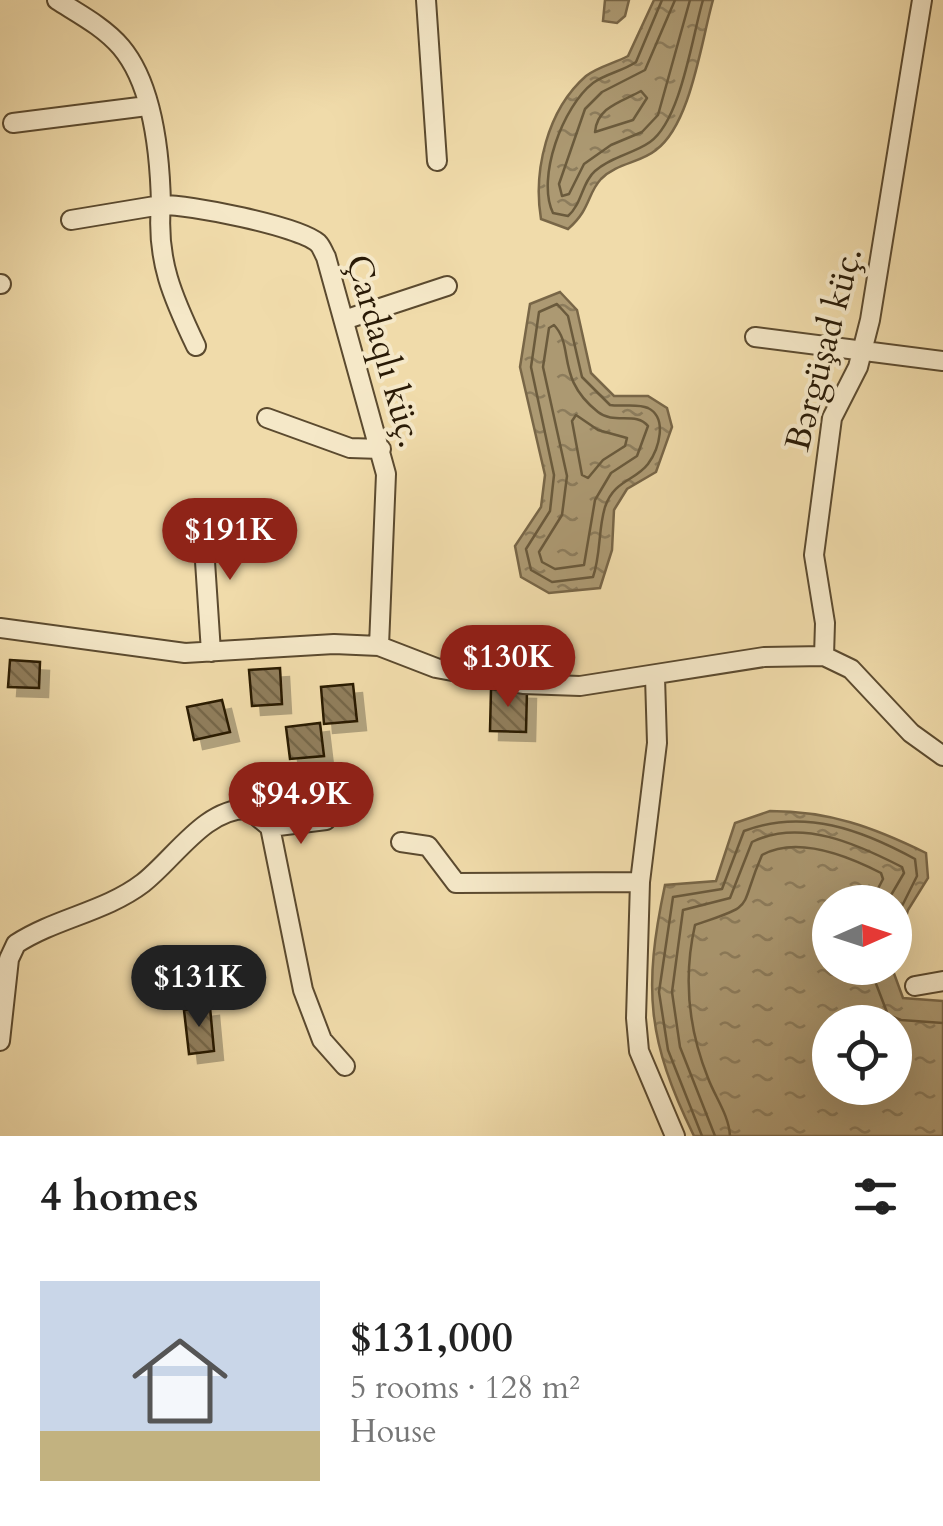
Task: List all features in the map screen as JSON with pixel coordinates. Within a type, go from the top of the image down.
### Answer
[{"type":"street","points":[[58,0],[117,42],[136,71],[159,166],[160,255],[169,289],[196,346]]},
{"type":"street","points":[[426,0],[436,160]]},
{"type":"street","name":"Bərgüşad küç.","points":[[824,656],[826,624],[814,555],[832,418],[862,350],[884,259],[922,0]]},
{"type":"street","points":[[12,123],[147,106]]},
{"type":"street","points":[[71,220],[161,206]]},
{"type":"street","name":"Çardaqlı küç.","points":[[161,206],[205,209],[301,234],[318,243],[336,283],[381,449],[386,490],[380,646]]},
{"type":"street","points":[[344,320],[447,286]]},
{"type":"street","points":[[755,337],[943,361]]},
{"type":"street","points":[[267,418],[350,448],[381,449]]},
{"type":"street","points":[[202,516],[211,652]]},
{"type":"street","points":[[0,628],[148,650],[211,652],[334,644],[380,646],[436,668],[522,684],[580,686],[764,657],[824,656],[850,668],[912,732],[943,756]]},
{"type":"street","points":[[655,677],[657,743],[640,882],[639,1051],[675,1136]]},
{"type":"street","points":[[0,1041],[10,958],[8,940],[141,885],[222,813],[248,808],[270,828],[303,990],[322,1040],[344,1066]]},
{"type":"street","points":[[270,828],[326,820]]},
{"type":"street","points":[[401,842],[428,846],[456,883],[640,882]]},
{"type":"street","points":[[915,986],[943,981]]},
{"type":"water","points":[[605,0],[629,0],[625,16],[617,23],[603,21]]},
{"type":"water","points":[[654,0],[713,0],[693,81],[678,122],[656,150],[601,179],[581,215],[568,229],[541,219],[541,162],[561,106],[586,76],[628,56]]},
{"type":"water","points":[[560,292],[577,310],[591,373],[614,396],[648,396],[667,408],[672,427],[656,472],[627,489],[614,510],[612,550],[600,588],[549,593],[521,577],[515,546],[541,507],[545,475],[520,367],[530,304]]},
{"type":"water","points":[[770,811],[831,817],[888,835],[926,853],[928,878],[912,904],[912,885],[812,885],[812,985],[898,985],[903,998],[943,1001],[943,1136],[694,1136],[658,1042],[652,985],[654,955],[665,885],[716,881],[735,823]]},
{"type":"building","points":[[10,660],[40,662],[39,688],[8,687]]},
{"type":"building","points":[[280,668],[282,704],[252,706],[249,670]]},
{"type":"building","points":[[353,684],[357,721],[324,724],[321,687]]},
{"type":"building","points":[[491,689],[527,690],[526,732],[490,731]]},
{"type":"building","points":[[222,700],[230,732],[194,740],[187,707]]},
{"type":"building","points":[[320,723],[324,756],[290,759],[286,727]]},
{"type":"building","points":[[210,1007],[214,1051],[189,1054],[184,1010]]}]
